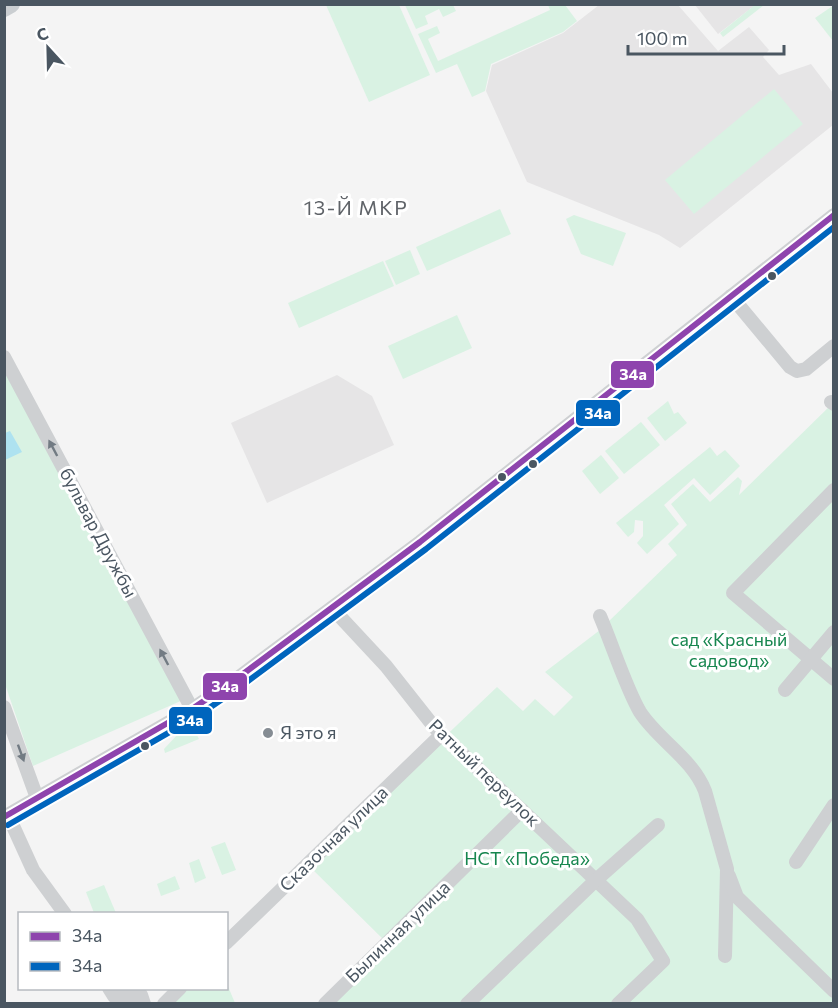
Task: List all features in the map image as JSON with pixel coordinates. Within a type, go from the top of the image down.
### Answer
[{"type":"street","points":[[64,912],[33,870],[6,816],[36,795],[235,680],[420,542],[834,215]]},
{"type":"street","points":[[731,296],[790,367],[797,371],[806,369],[834,346]]},
{"type":"street","name":"бульвар Дружбы","points":[[4,357],[191,707]]},
{"type":"street","points":[[834,490],[733,593],[834,679]]},
{"type":"street","name":"Ратный переулок","points":[[332,608],[386,666],[442,734],[637,919],[663,961],[618,1004]]},
{"type":"street","points":[[600,616],[640,712],[700,779],[737,897],[834,991]]},
{"type":"street","points":[[785,690],[834,632]]},
{"type":"street","points":[[4,707],[36,795]]},
{"type":"street","name":"Сказочная улица","points":[[228,941],[442,734]]},
{"type":"street","points":[[796,862],[834,805]]},
{"type":"street","name":"Былинная улица","points":[[324,1004],[522,810]]},
{"type":"street","points":[[467,1004],[596,880],[658,825]]},
{"type":"street","points":[[725,956],[727,869]]},
{"type":"street","points":[[110,990],[114,996],[141,995],[144,1004]]},
{"type":"street","points":[[164,1004],[178,990]]},
{"type":"shaded area","points":[[599,5],[678,5],[718,51],[749,27],[769,50],[763,57],[779,75],[811,64],[833,93],[833,125],[680,248],[659,235],[527,182],[486,91],[492,65],[563,33]]},
{"type":"shaded area","points":[[695,5],[755,5],[718,34]]},
{"type":"shaded area","points":[[337,375],[372,396],[394,445],[267,503],[231,423]]},
{"type":"green space","points":[[756,4],[764,5],[723,37],[720,33]]},
{"type":"green space","points":[[326,5],[399,5],[430,75],[369,102]]},
{"type":"green space","points":[[405,5],[453,5],[456,11],[443,17],[439,9],[425,16],[428,24],[416,29]]},
{"type":"green space","points":[[548,5],[565,5],[577,21],[563,32],[491,64],[485,91],[472,97],[457,64],[436,73],[418,34],[437,26],[440,33],[428,39],[438,61],[550,10]]},
{"type":"green space","points":[[834,5],[834,41],[833,41],[815,18]]},
{"type":"green space","points":[[774,89],[803,124],[694,214],[665,180]]},
{"type":"green space","points":[[500,209],[511,234],[427,271],[416,247]]},
{"type":"green space","points":[[574,215],[626,233],[613,266],[581,254],[566,219]]},
{"type":"green space","points":[[410,250],[420,274],[396,285],[385,261]]},
{"type":"green space","points":[[383,261],[394,286],[299,328],[288,303]]},
{"type":"green space","points":[[457,315],[472,348],[403,379],[388,346]]},
{"type":"green space","points":[[5,365],[183,700],[33,766],[5,684]]},
{"type":"green space","points":[[668,401],[674,414],[678,412],[687,423],[665,441],[647,418]]},
{"type":"green space","name":"сад «Красный садовод»","points":[[833,403],[833,988],[742,897],[726,858],[706,781],[642,710],[607,623],[677,555],[668,544],[687,525],[671,504],[693,484],[710,502],[738,477],[742,481],[739,495]]},
{"type":"green space","points":[[641,422],[660,445],[624,474],[605,451]]},
{"type":"green space","points":[[710,447],[717,456],[725,450],[740,466],[710,495],[694,478],[664,505],[679,524],[647,554],[637,543],[643,536],[643,521],[635,520],[634,532],[628,537],[616,523]]},
{"type":"green space","points":[[601,455],[619,478],[600,494],[582,471]]},
{"type":"green space","name":"НСТ «Победа»","points":[[600,630],[638,714],[698,780],[735,897],[833,994],[833,1003],[329,1003],[388,944],[309,866],[497,687],[523,711],[535,699],[554,716],[573,697],[545,672]]},
{"type":"green space","points":[[190,728],[194,729],[199,739],[165,753],[164,749],[179,733]]},
{"type":"green space","points":[[225,842],[236,870],[222,875],[211,847]]},
{"type":"green space","points":[[199,859],[206,878],[195,883],[189,863]]},
{"type":"green space","points":[[175,876],[180,889],[161,896],[157,884]]},
{"type":"green space","points":[[104,885],[116,912],[94,912],[86,892]]},
{"type":"green space","points":[[228,986],[235,1003],[161,1004],[175,990],[228,990]]},
{"type":"water","points":[[10,431],[22,452],[5,460],[5,433]]},
{"type":"transit line","name":"34а","points":[[4,817],[192,709],[235,680],[420,542],[834,215]]},
{"type":"transit line","name":"34a","points":[[8,825],[196,717],[240,687],[426,549],[834,227]]},
{"type":"place","name":"Я это я","points":[[268,733]]},
{"type":"district","name":"13-Й МКР","points":[[356,208]]}]
